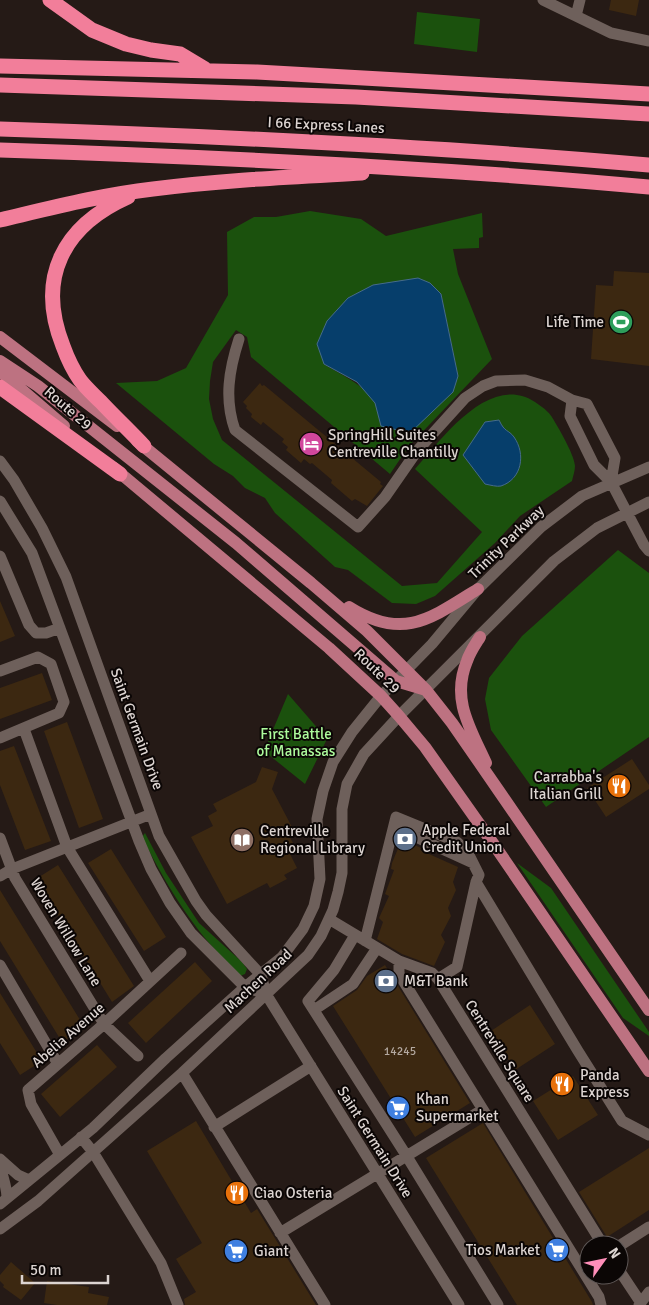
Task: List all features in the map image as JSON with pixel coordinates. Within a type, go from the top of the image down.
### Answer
[{"type":"highway","points":[[50,0],[92,30],[126,44],[180,54],[207,70]]},
{"type":"highway","points":[[0,66],[207,70],[649,94]]},
{"type":"highway","name":"I 66 Express Lanes","points":[[0,85],[356,97],[649,114]]},
{"type":"highway","name":"I 66 Express Lanes","points":[[0,129],[316,141],[649,165]]},
{"type":"highway","points":[[0,150],[436,169],[649,186]]},
{"type":"highway","points":[[0,220],[88,199],[151,189],[251,180],[436,169]]},
{"type":"highway","points":[[144,446],[80,380],[57,332],[52,308],[57,268],[61,256],[72,237],[83,225],[107,207],[151,189]]},
{"type":"highway","points":[[0,387],[120,474]]},
{"type":"main road","name":"Route 29","points":[[0,337],[144,446],[311,582],[367,631],[407,670],[426,690],[452,723],[649,1010]]},
{"type":"main road","points":[[0,361],[38,386],[236,543],[396,681],[426,690]]},
{"type":"main road","name":"Route 29","points":[[0,371],[301,625],[381,696],[424,747],[492,841],[649,1071]]},
{"type":"main road","points":[[311,582],[364,616],[383,623],[396,625],[413,624],[423,621],[440,613],[478,589]]},
{"type":"main road","points":[[480,637],[467,660],[461,680],[462,706],[465,720],[501,794]]},
{"type":"street","points":[[543,0],[566,13],[611,33],[649,40]]},
{"type":"street","points":[[576,16],[580,0]]},
{"type":"street","points":[[239,339],[229,374],[228,389],[230,417],[235,430],[358,527],[385,497],[417,451],[465,398],[476,389],[496,381],[525,380],[548,386],[572,400],[587,404],[615,458],[611,482]]},
{"type":"street","points":[[572,400],[570,416],[594,465],[611,482],[649,551]]},
{"type":"street","name":"Saint Germain Drive","points":[[0,461],[4,475],[42,528],[66,577],[158,836],[206,915],[261,975],[266,994],[459,1305]]},
{"type":"street","name":"Trinity Parkway","points":[[407,670],[432,644],[478,589],[541,527],[560,511],[582,496],[649,467]]},
{"type":"street","points":[[0,501],[32,553],[151,869],[170,903],[191,933],[245,987],[266,994]]},
{"type":"street","points":[[426,690],[554,561],[597,528],[649,502]]},
{"type":"street","points":[[0,556],[29,625],[36,633],[46,633],[60,628]]},
{"type":"street","points":[[0,671],[38,657],[51,664],[64,702],[59,714],[0,738]]},
{"type":"street","name":"Machen Road","points":[[4,1201],[81,1138],[166,1058],[245,987],[282,957],[303,929],[314,906],[320,879],[317,819],[323,791],[333,762],[352,732],[381,696],[407,670]]},
{"type":"street","name":"Machen Road","points":[[0,1229],[38,1201],[182,1073],[308,955],[321,936],[338,892],[342,872],[342,809],[347,784],[364,754],[426,690]]},
{"type":"street","points":[[24,729],[66,847],[150,981]]},
{"type":"street","points":[[0,876],[12,869],[151,814]]},
{"type":"street","points":[[329,919],[360,938],[399,961],[432,973],[438,978],[457,967],[479,875],[468,853],[457,842],[396,817],[360,938],[308,1001],[498,1305]]},
{"type":"street","name":"Woven Willow Lane","points":[[0,838],[15,878],[104,1024],[138,1056]]},
{"type":"street","points":[[476,882],[622,1121],[649,1135]]},
{"type":"street","points":[[314,1010],[353,984],[377,948]]},
{"type":"street","name":"Abelia Avenue","points":[[60,1155],[31,1104],[28,1090],[104,1024],[181,953]]},
{"type":"street","points":[[399,961],[399,974],[482,1110],[579,1258]]},
{"type":"street","points":[[0,965],[58,1064]]},
{"type":"street","name":"Centreville Square","points":[[438,978],[597,1235]]},
{"type":"street","points":[[214,1127],[311,1066]]},
{"type":"street","points":[[182,1073],[325,1305]]},
{"type":"street","points":[[280,1233],[482,1110]]},
{"type":"street","points":[[81,1138],[93,1152],[161,1263],[178,1305]]},
{"type":"street","points":[[0,1159],[18,1175],[29,1180]]},
{"type":"street","points":[[0,1159],[0,1170],[5,1182],[4,1201]]},
{"type":"street","points":[[629,1240],[649,1227]]},
{"type":"street","points":[[594,1285],[601,1305]]},
{"type":"street","points":[[628,1285],[640,1304],[649,1292]]},
{"type":"green space","points":[[417,12],[480,19],[477,52],[414,44]]},
{"type":"green space","points":[[310,211],[361,219],[386,236],[482,213],[483,237],[479,238],[479,248],[453,249],[458,274],[492,359],[409,446],[390,474],[251,357],[247,337],[236,330],[213,362],[209,399],[213,419],[222,440],[402,586],[437,583],[482,532],[415,469],[452,427],[468,413],[484,402],[500,396],[518,395],[535,402],[552,416],[573,457],[575,466],[572,481],[520,516],[495,543],[435,596],[416,604],[392,603],[348,570],[335,567],[275,513],[265,498],[245,488],[233,476],[214,464],[116,383],[157,381],[186,368],[228,295],[227,232],[254,217],[276,217]],"holes":[[[430,283],[441,294],[458,376],[381,426],[376,405],[370,396],[352,380],[324,364]],[[499,420],[514,478],[500,486],[486,484],[463,455]]]},
{"type":"green space","points":[[618,550],[649,573],[649,737],[546,807],[491,730],[485,699],[489,678],[522,636]]},
{"type":"green space","name":"First Battle of Manassas","points":[[288,694],[327,739],[305,784],[264,751]]},
{"type":"green space","points":[[145,833],[166,873],[199,923],[242,962],[247,969],[245,974],[240,976],[237,974],[204,937],[187,914],[166,882],[142,837]]},
{"type":"green space","points":[[517,863],[551,888],[649,1032],[649,1036],[623,1018]]},
{"type":"water","points":[[418,278],[430,283],[441,294],[458,376],[453,392],[410,433],[381,426],[375,403],[357,382],[324,364],[317,344],[327,321],[348,298],[373,285]]},
{"type":"water","points":[[499,420],[503,427],[514,437],[518,444],[521,458],[518,472],[514,478],[501,486],[485,484],[463,455],[485,422]]},
{"type":"building","points":[[611,0],[639,0],[636,16],[609,10]]},
{"type":"building","name":"Life Time","points":[[614,271],[649,273],[649,366],[591,359],[596,285],[613,286]]},
{"type":"building","name":"SpringHill Suites Centreville Chantilly","points":[[260,383],[381,482],[380,484],[383,486],[367,506],[355,499],[352,501],[312,463],[310,464],[304,459],[301,463],[286,450],[288,447],[282,442],[284,439],[263,422],[261,425],[251,417],[252,414],[243,402]]},
{"type":"building","points":[[0,601],[15,636],[0,642]]},
{"type":"building","points":[[42,673],[52,700],[0,719],[0,688]]},
{"type":"building","points":[[67,722],[103,819],[79,828],[44,731]]},
{"type":"building","points":[[14,746],[51,841],[25,850],[0,785],[0,751]]},
{"type":"building","name":"Carrabba's Italian Grill","points":[[632,759],[649,785],[649,789],[606,817],[587,788]]},
{"type":"building","name":"Centreville Regional Library","points":[[262,767],[278,772],[272,789],[294,831],[288,834],[293,843],[286,846],[297,868],[284,875],[287,879],[270,888],[267,883],[227,904],[191,837],[213,826],[208,816],[217,811],[213,804],[256,782]]},
{"type":"building","points":[[402,839],[421,848],[420,850],[458,867],[453,882],[456,890],[448,908],[451,916],[441,935],[445,942],[434,966],[402,954],[377,939],[383,922],[379,918],[389,896],[385,894],[394,870],[391,869],[392,863]]},
{"type":"building","points":[[111,849],[166,937],[144,951],[88,863]]},
{"type":"building","points":[[58,865],[134,986],[112,1002],[36,879]]},
{"type":"building","points":[[0,890],[85,1028],[62,1042],[0,941]]},
{"type":"building","points":[[195,962],[212,981],[146,1043],[128,1023]]},
{"type":"building","points":[[385,965],[470,1103],[415,1137],[333,1006],[357,990],[367,976]]},
{"type":"building","points":[[0,993],[42,1061],[20,1075],[0,1043]]},
{"type":"building","points":[[530,1005],[555,1044],[515,1070],[491,1031]]},
{"type":"building","points":[[97,1045],[117,1067],[60,1117],[41,1094]]},
{"type":"building","points":[[573,1076],[598,1115],[558,1140],[533,1101]]},
{"type":"building","points":[[196,1121],[251,1213],[257,1209],[316,1305],[185,1305],[184,1299],[196,1292],[176,1259],[202,1243],[147,1151]]},
{"type":"building","points":[[483,1123],[579,1281],[579,1285],[582,1285],[593,1305],[517,1305],[426,1158]]},
{"type":"building","points":[[649,1148],[649,1210],[610,1235],[606,1235],[579,1192]]},
{"type":"building","points":[[11,1262],[35,1283],[21,1300],[3,1287],[4,1285],[0,1281],[0,1275]]},
{"type":"building","points":[[47,1281],[89,1287],[88,1293],[109,1297],[107,1305],[57,1305],[44,1303]]},
{"type":"place","name":"Life Time","points":[[621,322]]},
{"type":"place","name":"SpringHill Suites Centreville Chantilly","points":[[311,444]]},
{"type":"place","name":"Carrabba's Italian Grill","points":[[619,786]]},
{"type":"place","name":"Apple Federal Credit Union","points":[[405,839]]},
{"type":"place","name":"Centreville Regional Library","points":[[242,840]]},
{"type":"place","name":"M&T Bank","points":[[386,981]]},
{"type":"place","name":"Panda Express","points":[[562,1084]]},
{"type":"place","name":"Khan Supermarket","points":[[398,1108]]},
{"type":"place","name":"Ciao Osteria","points":[[237,1193]]},
{"type":"place","name":"Tios Market","points":[[557,1250]]},
{"type":"place","name":"Giant","points":[[236,1251]]}]
